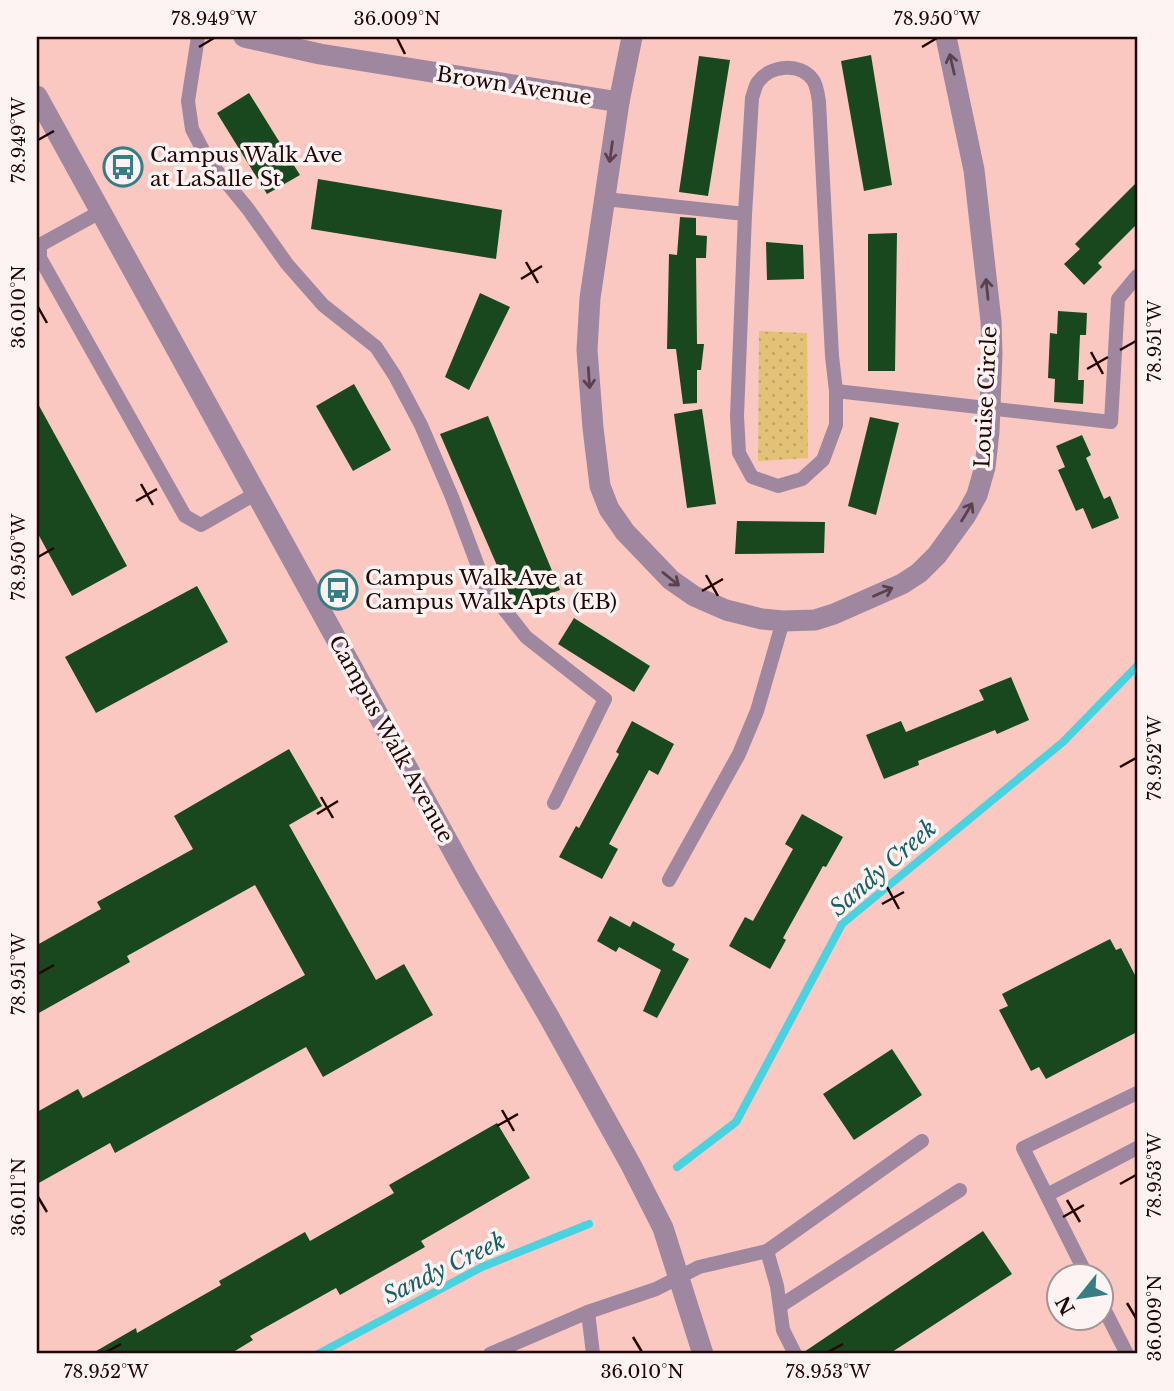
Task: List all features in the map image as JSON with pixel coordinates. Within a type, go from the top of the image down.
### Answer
[{"type":"street","name":"Brown Avenue","points":[[244,37],[320,54],[619,102]]},
{"type":"street","name":"Louise Circle","points":[[632,37],[619,102],[590,298],[587,350],[600,486],[609,509],[625,532],[671,580],[694,596],[726,610],[783,621],[815,620],[834,614],[902,584],[926,566],[966,515],[977,495],[985,467],[992,354],[991,321],[974,170],[946,37]]},
{"type":"street","name":"Campus Walk Avenue","points":[[37,96],[470,883],[631,1165],[663,1228],[703,1354]]},
{"type":"lane","points":[[198,37],[188,101],[192,129],[208,160],[248,209],[287,264],[323,305],[376,347],[395,376],[421,425],[452,497],[485,586],[526,637],[605,699],[554,803]]},
{"type":"lane","points":[[784,67],[806,72],[814,82],[819,102],[836,425],[823,460],[802,479],[778,486],[752,477],[739,453],[737,416],[745,215],[752,98],[757,83],[768,73],[784,67]]},
{"type":"lane","points":[[605,199],[745,215]]},
{"type":"lane","points":[[100,212],[40,245],[40,258],[184,516],[201,525],[255,494]]},
{"type":"lane","points":[[836,391],[1111,422],[1118,299],[1137,276]]},
{"type":"lane","points":[[669,880],[739,754],[757,711],[783,621]]},
{"type":"lane","points":[[1080,1262],[1023,1148],[1137,1093]]},
{"type":"lane","points":[[490,1354],[588,1312],[656,1289],[699,1267],[767,1251],[922,1141]]},
{"type":"lane","points":[[1047,1195],[1137,1148]]},
{"type":"lane","points":[[780,1307],[960,1191]]},
{"type":"lane","points":[[767,1251],[778,1286],[783,1330],[795,1354]]},
{"type":"lane","points":[[588,1312],[593,1354]]},
{"type":"lane","points":[[1114,1328],[1127,1354]]},
{"type":"shaded area","points":[[759,331],[807,333],[808,458],[758,461]]},
{"type":"building","points":[[871,55],[892,185],[864,191],[841,61]]},
{"type":"building","points":[[699,56],[730,60],[708,196],[679,192]]},
{"type":"building","points":[[249,93],[300,175],[267,194],[217,113]]},
{"type":"building","points":[[318,179],[502,210],[496,259],[311,229]]},
{"type":"building","points":[[1137,182],[1137,224],[1098,263],[1102,267],[1084,285],[1064,264],[1080,249],[1075,244]]},
{"type":"building","points":[[680,217],[696,218],[696,235],[707,236],[706,258],[696,258],[697,344],[704,344],[701,370],[697,370],[697,403],[683,404],[676,349],[667,349],[669,254],[677,255]]},
{"type":"building","points":[[897,233],[895,371],[868,371],[868,234]]},
{"type":"building","points":[[766,242],[803,245],[804,279],[767,280]]},
{"type":"building","points":[[480,293],[510,307],[469,390],[445,377]]},
{"type":"building","points":[[1058,311],[1087,313],[1086,335],[1080,335],[1078,380],[1084,380],[1083,404],[1054,402],[1055,379],[1048,378],[1050,333],[1057,334]]},
{"type":"building","points":[[354,384],[391,450],[353,471],[316,406]]},
{"type":"building","points":[[37,402],[127,566],[72,596],[37,532]]},
{"type":"building","points":[[702,409],[716,504],[687,508],[674,414]]},
{"type":"building","points":[[488,416],[560,590],[515,607],[440,434]]},
{"type":"building","points":[[870,417],[899,423],[876,515],[848,506]]},
{"type":"building","points":[[1082,435],[1091,455],[1086,458],[1104,499],[1110,496],[1119,518],[1092,529],[1083,508],[1076,511],[1058,470],[1065,467],[1056,446]]},
{"type":"building","points":[[737,521],[825,522],[824,553],[735,554]]},
{"type":"building","points":[[197,586],[228,642],[96,713],[65,657]]},
{"type":"building","points":[[574,618],[650,666],[634,692],[558,644]]},
{"type":"building","points":[[1011,677],[1029,720],[997,734],[995,730],[918,761],[919,765],[884,779],[866,735],[901,721],[906,732],[984,700],[979,690]]},
{"type":"building","points":[[632,721],[674,744],[658,775],[649,770],[609,844],[618,849],[602,879],[559,857],[576,826],[579,828],[619,754],[616,752]]},
{"type":"building","points":[[289,749],[322,806],[289,825],[376,980],[404,964],[433,1015],[323,1077],[306,1047],[115,1153],[110,1143],[37,1184],[37,1112],[78,1089],[83,1098],[305,975],[255,885],[127,956],[130,962],[37,1014],[37,945],[101,909],[97,902],[193,849],[174,816]]},
{"type":"building","points":[[802,814],[843,837],[826,867],[823,866],[783,938],[786,940],[770,969],[729,946],[745,917],[753,921],[793,849],[785,844]]},
{"type":"building","points":[[610,916],[630,927],[633,921],[675,944],[672,950],[689,959],[657,1018],[643,1011],[661,970],[619,947],[616,952],[597,941]]},
{"type":"building","points":[[1110,939],[1116,950],[1121,948],[1137,979],[1137,1032],[1046,1079],[1039,1067],[1031,1071],[999,1010],[1008,1006],[1002,994]]},
{"type":"building","points":[[892,1049],[922,1095],[854,1140],[823,1094]]},
{"type":"building","points":[[497,1123],[530,1178],[421,1241],[425,1247],[340,1295],[336,1288],[250,1336],[253,1340],[230,1354],[91,1354],[136,1328],[137,1333],[221,1285],[219,1281],[305,1232],[310,1241],[394,1193],[389,1185]]},
{"type":"building","points":[[983,1231],[1012,1274],[889,1354],[805,1354],[804,1352]]},
{"type":"waterway","name":"Sandy Creek","points":[[677,1167],[736,1122],[842,924],[1063,742],[1137,666]]},
{"type":"waterway","name":"Sandy Creek","points":[[318,1354],[482,1267],[589,1224]]},
{"type":"place","name":"Campus Walk Ave at LaSalle St","points":[[123,167]]},
{"type":"place","name":"Campus Walk Ave at Campus Walk Apts (EB)","points":[[338,590]]}]
